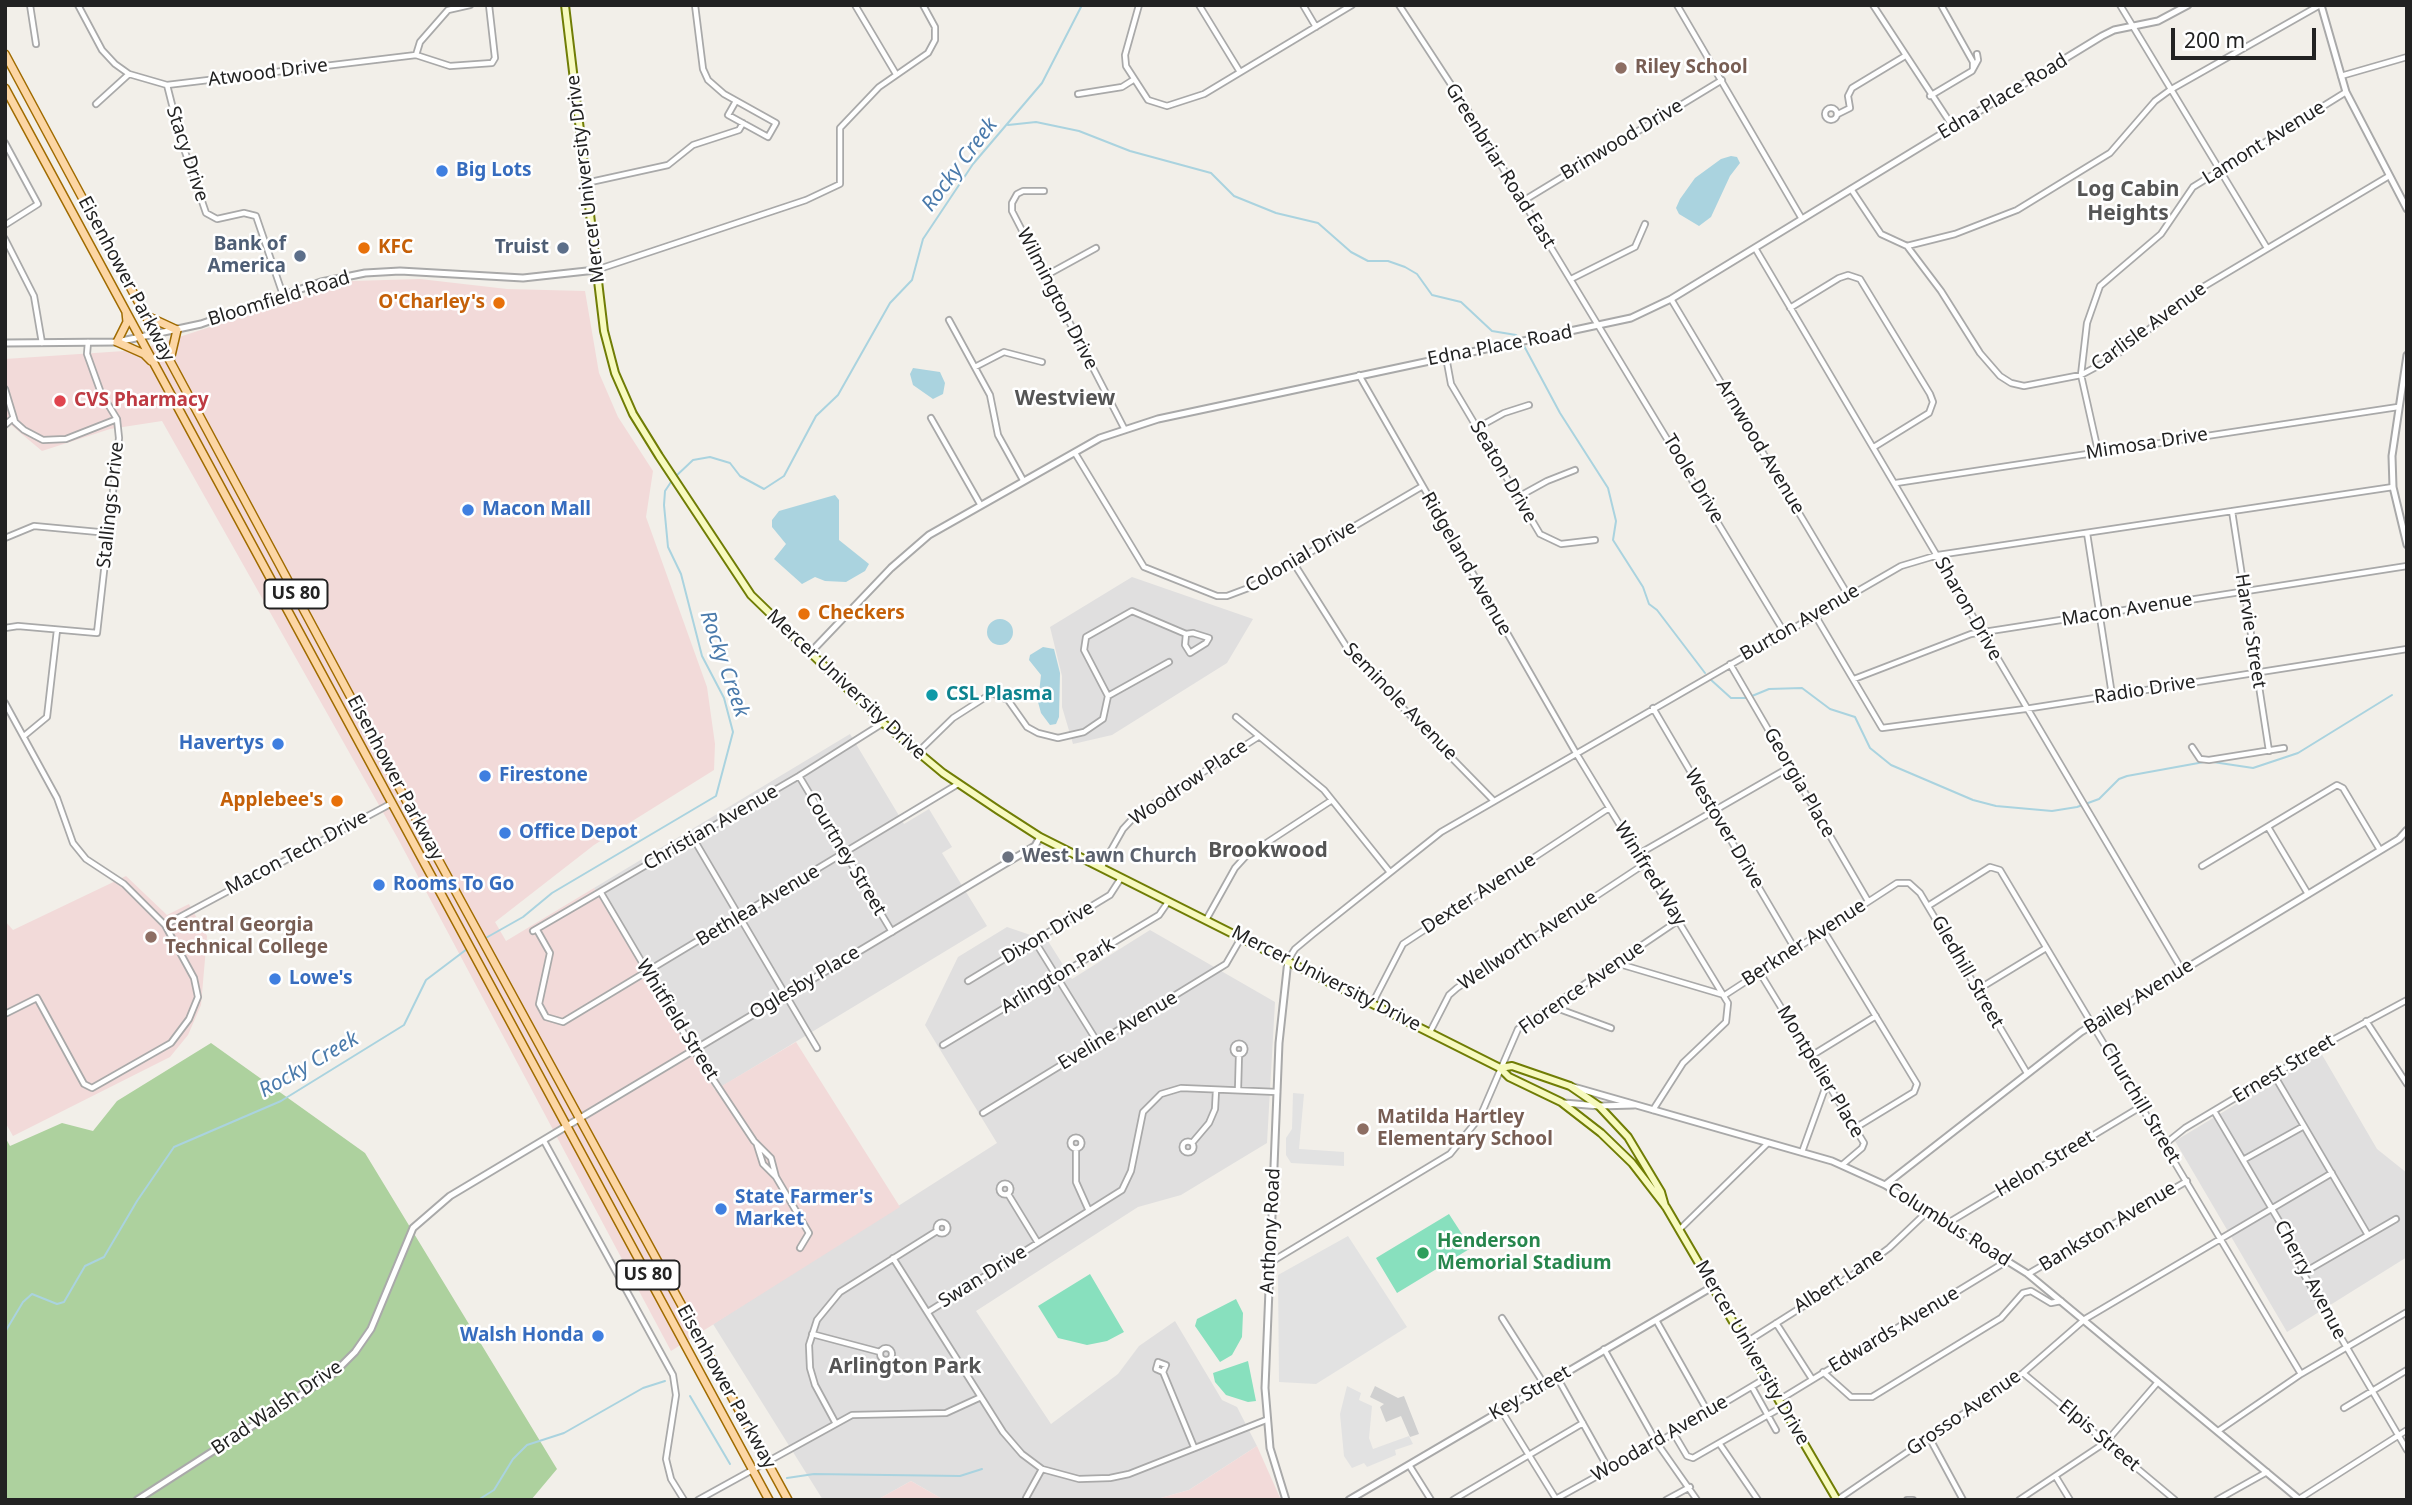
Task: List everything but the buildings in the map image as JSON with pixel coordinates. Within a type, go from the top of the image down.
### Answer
[{"type":"main road","name":"Mercer University Drive","points":[[565,5],[604,331],[615,373],[634,414],[659,456],[751,595],[883,723],[918,753],[958,784],[1040,837],[1500,1068],[1509,1077],[1561,1102],[1617,1147],[1666,1208],[1837,1500]]},
{"type":"main road","name":"Eisenhower Parkway","points":[[5,54],[466,910],[788,1500]]},
{"type":"main road","name":"Eisenhower Parkway","points":[[5,88],[125,304],[769,1500]]},
{"type":"main road","points":[[125,304],[127,322],[117,342],[144,354],[157,367]]},
{"type":"main road","points":[[146,316],[177,330],[170,360]]},
{"type":"main road","name":"Mercer University Drive","points":[[1500,1068],[1512,1066],[1570,1086],[1599,1106],[1628,1137],[1661,1192],[1666,1208]]},
{"type":"street","points":[[30,5],[36,44]]},
{"type":"street","points":[[79,7],[86,5]]},
{"type":"street","points":[[470,5],[452,7],[421,42],[416,55],[450,66],[492,64],[495,58],[489,5]]},
{"type":"street","points":[[695,5],[705,75],[711,85],[776,123],[768,137],[728,115],[736,101]]},
{"type":"street","points":[[855,5],[896,74]]},
{"type":"street","points":[[596,270],[832,190],[840,184],[840,128],[896,74],[928,53],[935,40],[935,27],[923,5]]},
{"type":"street","points":[[1139,5],[1125,55],[1126,66],[1148,100],[1167,106],[1205,94],[1352,5]]},
{"type":"street","points":[[1199,5],[1240,72]]},
{"type":"street","points":[[1303,5],[1316,27]]},
{"type":"street","name":"Greenbriar Road East","points":[[1399,5],[1600,327]]},
{"type":"street","points":[[1677,5],[1802,219]]},
{"type":"street","points":[[1873,5],[1930,96],[1953,127]]},
{"type":"street","points":[[1941,5],[1971,57],[1973,69]]},
{"type":"street","points":[[2119,5],[2267,248]]},
{"type":"street","name":"Edna Place Road","points":[[810,653],[917,544],[980,504],[1124,428],[1359,375],[1600,327],[1631,318],[1671,299],[2102,36],[2132,25],[2158,21],[2188,5]]},
{"type":"street","points":[[1907,246],[1955,234],[2017,210],[2110,153],[2155,101],[2170,90],[2320,5],[2346,92],[2407,209]]},
{"type":"street","name":"Atwood Drive","points":[[79,7],[102,50],[129,74],[167,85],[416,55]]},
{"type":"street","points":[[1930,96],[1973,69],[1978,59],[1977,54]]},
{"type":"street","points":[[1838,114],[1851,106],[1848,96],[1852,88],[1905,56]]},
{"type":"street","points":[[2341,76],[2407,57]]},
{"type":"street","points":[[96,104],[129,74]]},
{"type":"street","points":[[1078,94],[1122,87],[1133,80]]},
{"type":"street","name":"Brinwood Drive","points":[[1523,201],[1722,80]]},
{"type":"street","name":"Stacy Drive","points":[[167,85],[206,213],[217,219],[244,213],[256,216],[283,295]]},
{"type":"street","name":"Lamont Avenue","points":[[2098,452],[2081,375],[2087,323],[2100,286],[2161,234],[2193,187],[2346,92]]},
{"type":"street","points":[[586,183],[668,165],[693,145],[739,130],[743,123]]},
{"type":"street","points":[[5,143],[38,204],[5,225]]},
{"type":"street","name":"Carlisle Avenue","points":[[1851,189],[1881,233],[1907,246],[1941,291],[1980,353],[2000,376],[2011,383],[2024,386],[2081,375],[2121,351],[2203,287],[2389,176]]},
{"type":"street","name":"Wilmington Drive","points":[[1044,191],[1023,191],[1012,203],[1014,217],[1124,428]]},
{"type":"street","points":[[1571,279],[1635,247],[1645,224]]},
{"type":"street","points":[[5,239],[34,296],[42,343]]},
{"type":"street","points":[[1045,276],[1096,248]]},
{"type":"street","name":"Sharon Drive","points":[[1755,248],[1938,555],[2025,709],[2182,970]]},
{"type":"street","name":"Bloomfield Road","points":[[5,343],[117,342],[177,330],[328,280],[381,272],[523,278],[596,270]]},
{"type":"street","points":[[1790,307],[1839,278],[1856,276],[1863,282],[1924,383],[1933,402],[1929,413],[1874,447]]},
{"type":"street","name":"Arnwood Avenue","points":[[1671,299],[1848,595]]},
{"type":"street","points":[[949,320],[993,401],[998,435],[1023,480]]},
{"type":"street","name":"Toole Drive","points":[[1600,327],[1784,632]]},
{"type":"street","name":"Stallings Drive","points":[[57,630],[97,633],[109,533],[119,438],[117,419],[102,393],[87,354],[88,342]]},
{"type":"street","points":[[975,367],[1004,352],[1042,362]]},
{"type":"street","points":[[2407,355],[2392,451],[2393,486],[2404,522],[2407,545]]},
{"type":"street","name":"Seaton Drive","points":[[1446,357],[1451,384],[1535,528],[1546,539],[1568,545],[1595,540]]},
{"type":"street","name":"Ridgeland Avenue","points":[[1359,375],[1576,753]]},
{"type":"street","points":[[5,389],[13,418],[30,435],[50,441],[66,439],[117,419]]},
{"type":"street","points":[[1477,428],[1528,405]]},
{"type":"street","name":"Mimosa Drive","points":[[1896,484],[2398,407]]},
{"type":"street","points":[[5,425],[13,418]]},
{"type":"street","points":[[931,418],[980,504]]},
{"type":"street","name":"Colonial Drive","points":[[1075,453],[1143,567],[1207,593],[1227,596],[1243,591],[1422,487]]},
{"type":"street","points":[[1518,498],[1547,481],[1575,470]]},
{"type":"street","name":"Burton Avenue","points":[[1288,960],[1295,949],[1441,832],[1901,566],[1938,555],[2393,486]]},
{"type":"street","name":"Harvie Street","points":[[2232,511],[2269,751]]},
{"type":"street","points":[[5,538],[34,526],[109,533]]},
{"type":"street","points":[[2087,533],[2112,695]]},
{"type":"street","name":"Seminole Avenue","points":[[1293,562],[1353,657],[1493,800]]},
{"type":"street","name":"Macon Avenue","points":[[1854,679],[1981,632],[2407,566]]},
{"type":"street","points":[[918,753],[935,734],[986,695],[1004,697],[1032,731],[1058,738],[1075,735],[1098,724],[1105,713],[1108,696],[1084,650],[1086,637],[1132,611],[1186,634],[1204,635],[1208,640],[1190,653],[1185,645],[1186,634]]},
{"type":"street","points":[[1815,615],[1854,679]]},
{"type":"street","points":[[5,628],[18,626],[57,630],[47,717],[24,736]]},
{"type":"street","name":"Radio Drive","points":[[1854,679],[1882,728],[2025,709],[2407,649]]},
{"type":"street","points":[[1108,696],[1168,662]]},
{"type":"street","name":"Georgia Place","points":[[1730,664],[1868,901]]},
{"type":"street","points":[[5,703],[57,798],[76,848],[124,884],[165,925],[194,978],[198,997],[179,1035],[160,1051],[96,1087],[86,1087],[37,998],[5,1014]]},
{"type":"street","name":"Westover Drive","points":[[1653,708],[1796,949]]},
{"type":"street","points":[[1236,717],[1324,790],[1389,871]]},
{"type":"street","name":"Christian Avenue","points":[[554,1022],[545,1017],[539,1004],[550,953],[535,930],[799,776],[883,723]]},
{"type":"street","name":"Woodrow Place","points":[[1101,868],[1123,829],[1136,815],[1258,737]]},
{"type":"street","points":[[2192,747],[2200,759],[2209,760],[2284,748]]},
{"type":"street","name":"Winifred Way","points":[[1576,753],[1725,995]]},
{"type":"street","points":[[1637,855],[1790,767]]},
{"type":"street","name":"Courtney Street","points":[[799,776],[892,932]]},
{"type":"street","name":"Bethlea Avenue","points":[[554,1022],[566,1021],[958,784]]},
{"type":"street","points":[[2202,866],[2340,785],[2380,850]]},
{"type":"street","points":[[1206,920],[1234,868],[1245,857],[1332,800]]},
{"type":"street","name":"Macon Tech Drive","points":[[165,925],[392,803]]},
{"type":"street","name":"Dexter Avenue","points":[[1373,1002],[1402,944],[1609,808]]},
{"type":"street","points":[[2268,827],[2308,894]]},
{"type":"street","name":"Bailey Avenue","points":[[1885,1185],[2027,1073],[2093,1025],[2406,833]]},
{"type":"street","name":"Oglesby Place","points":[[568,1127],[1035,846],[1040,837]]},
{"type":"street","points":[[693,838],[788,994],[817,1048]]},
{"type":"street","name":"Wellworth Avenue","points":[[1430,1032],[1449,995],[1457,988],[1643,865]]},
{"type":"street","name":"Churchill Street","points":[[1928,906],[1996,867],[2222,1237],[2301,1374]]},
{"type":"street","name":"Dixon Drive","points":[[968,981],[1110,895],[1121,877]]},
{"type":"street","name":"Berkner Avenue","points":[[1653,1110],[1683,1063],[1726,1022],[1729,1007],[1725,995],[1899,883]]},
{"type":"street","name":"Gledhill Street","points":[[1899,883],[1913,884],[1928,906],[2027,1073]]},
{"type":"street","name":"Whitfield Street","points":[[601,893],[695,1052],[757,1145],[771,1158],[776,1177]]},
{"type":"street","name":"Arlington Park","points":[[943,1045],[1159,915],[1168,902]]},
{"type":"street","name":"Florence Avenue","points":[[1271,1262],[1450,1154],[1480,1117],[1518,1029],[1679,920]]},
{"type":"street","points":[[1824,931],[1917,1089],[1855,1128]]},
{"type":"street","name":"Eveline Avenue","points":[[983,1113],[1226,964],[1241,937]]},
{"type":"street","points":[[1034,940],[1098,1043]]},
{"type":"street","points":[[1977,990],[2046,948]]},
{"type":"street","name":"Anthony Road","points":[[1286,1500],[1275,1471],[1266,1420],[1277,1092],[1284,971],[1288,960]]},
{"type":"street","points":[[1616,963],[1725,995]]},
{"type":"street","name":"Montpelier Place","points":[[1759,973],[1855,1128],[1863,1147],[1842,1165]]},
{"type":"street","name":"Ernest Street","points":[[2165,1144],[2274,1074],[2407,1000]]},
{"type":"street","points":[[1551,1006],[1611,1028]]},
{"type":"street","points":[[1811,1056],[1876,1016]]},
{"type":"street","points":[[2366,1021],[2407,1084]]},
{"type":"street","points":[[1238,1090],[1239,1055]]},
{"type":"street","points":[[2274,1074],[2368,1235]]},
{"type":"street","points":[[1802,1152],[1827,1083]]},
{"type":"street","name":"Columbus Road","points":[[1570,1086],[1802,1152],[1842,1165],[1885,1185],[2028,1274],[2299,1499]]},
{"type":"street","name":"Swan Drive","points":[[928,1311],[1116,1195],[1127,1182],[1139,1121],[1155,1098],[1167,1091],[1181,1088],[1277,1092]]},
{"type":"street","points":[[1192,1143],[1209,1123],[1215,1109],[1216,1090]]},
{"type":"street","name":"Columbus Road","points":[[1561,1102],[1599,1106],[1635,1105]]},
{"type":"street","name":"Helon Street","points":[[1948,1223],[2143,1106]]},
{"type":"street","name":"Cherry Avenue","points":[[2214,1111],[2295,1248],[2303,1273],[2407,1450]]},
{"type":"street","points":[[2243,1160],[2304,1126]]},
{"type":"street","name":"Brad Walsh Drive","points":[[137,1500],[333,1374],[355,1352],[371,1329],[413,1228],[450,1196],[568,1127]]},
{"type":"street","points":[[544,1141],[673,1375],[676,1395],[666,1459],[671,1479],[684,1500]]},
{"type":"street","points":[[1679,1230],[1768,1143]]},
{"type":"street","name":"Whitfield Street","points":[[757,1145],[763,1164],[776,1177],[809,1233],[800,1248]]},
{"type":"street","points":[[1076,1149],[1076,1182],[1089,1211]]},
{"type":"street","name":"Grosso Avenue","points":[[1837,1500],[2022,1373],[2085,1320],[2332,1172]]},
{"type":"street","name":"Bankston Avenue","points":[[2028,1274],[2187,1181]]},
{"type":"street","name":"Swan Drive","points":[[1008,1194],[1038,1243]]},
{"type":"street","name":"Albert Lane","points":[[1745,1343],[1889,1248],[1927,1212]]},
{"type":"street","points":[[2303,1273],[2396,1219]]},
{"type":"street","points":[[835,1422],[811,1374],[809,1357],[817,1320],[833,1298],[937,1231]]},
{"type":"street","points":[[894,1258],[1010,1442],[1042,1469],[1079,1479],[1129,1474],[1266,1420]]},
{"type":"street","name":"Edwards Avenue","points":[[1674,1434],[1688,1457],[1695,1457],[1768,1415],[1823,1372],[2008,1260]]},
{"type":"street","name":"Key Street","points":[[1349,1500],[1712,1287]]},
{"type":"street","points":[[1823,1372],[1851,1397],[1872,1397],[2001,1318],[2023,1293],[2031,1291],[2052,1303],[2062,1301]]},
{"type":"street","points":[[2218,1431],[2301,1374],[2407,1312]]},
{"type":"street","points":[[1502,1318],[1544,1384]]},
{"type":"street","points":[[1656,1320],[1708,1412]]},
{"type":"street","points":[[1776,1323],[1812,1379]]},
{"type":"street","points":[[812,1334],[880,1352]]},
{"type":"street","points":[[1604,1349],[1657,1443],[1698,1500]]},
{"type":"street","points":[[2344,1408],[2407,1370]]},
{"type":"street","points":[[1163,1372],[1194,1447]]},
{"type":"street","name":"Elpis Street","points":[[2022,1373],[2175,1500]]},
{"type":"street","points":[[1557,1377],[1608,1468]]},
{"type":"street","name":"Woodard Avenue","points":[[1555,1499],[1674,1434],[1766,1378]]},
{"type":"street","points":[[2019,1500],[2106,1442],[2158,1381]]},
{"type":"street","points":[[1752,1387],[1776,1430]]},
{"type":"street","points":[[698,1500],[835,1422],[863,1414],[946,1413],[981,1397]]},
{"type":"street","points":[[1501,1410],[1555,1499]]},
{"type":"street","points":[[1453,1500],[1583,1423]]},
{"type":"street","points":[[2299,1499],[2407,1430]]},
{"type":"street","points":[[1930,1438],[1963,1500]]},
{"type":"street","points":[[1719,1443],[1758,1500]]},
{"type":"street","points":[[1409,1465],[1431,1500]]},
{"type":"street","points":[[1026,1498],[1042,1469]]},
{"type":"street","points":[[2218,1500],[2267,1472]]},
{"type":"street","points":[[2056,1477],[2070,1500]]},
{"type":"street","points":[[1666,1500],[1690,1487]]},
{"type":"street","points":[[1907,1500],[1913,1500]]},
{"type":"shaded area","points":[[420,279],[507,289],[585,291],[599,373],[618,417],[653,471],[646,517],[707,687],[715,744],[714,770],[594,845],[495,922],[506,941],[594,888],[715,1090],[796,1042],[900,1207],[671,1351],[397,837],[162,421],[110,429],[42,451],[11,425],[5,413],[5,359],[139,350],[352,281]]},
{"type":"shaded area","points":[[1132,577],[1253,619],[1227,663],[1112,735],[1073,744],[1062,707],[1062,676],[1050,627]]},
{"type":"shaded area","points":[[850,734],[904,824],[929,809],[952,847],[942,853],[987,926],[716,1090],[594,888]]},
{"type":"shaded area","points":[[126,876],[167,915],[189,904],[207,936],[201,1005],[188,1035],[170,1057],[13,1136],[5,1122],[5,921],[13,930]]},
{"type":"shaded area","points":[[1007,927],[1048,941],[1072,979],[1150,930],[1275,1002],[1267,1143],[1181,1195],[1138,1207],[976,1311],[1051,1424],[1118,1374],[1139,1346],[1175,1321],[1222,1400],[1237,1407],[1257,1446],[1189,1490],[1154,1500],[944,1500],[911,1481],[877,1500],[823,1500],[713,1324],[997,1143],[925,1025],[958,957]]},
{"type":"shaded area","points":[[2321,1053],[2377,1149],[2407,1173],[2407,1257],[2287,1332],[2175,1141]]},
{"type":"shaded area","points":[[1293,1093],[1304,1094],[1299,1149],[1344,1152],[1344,1166],[1291,1163],[1286,1155],[1286,1138],[1292,1129]]},
{"type":"shaded area","points":[[1348,1236],[1407,1327],[1316,1384],[1279,1382],[1278,1275]]},
{"type":"shaded area","points":[[1347,1386],[1361,1393],[1359,1400],[1372,1406],[1369,1438],[1373,1449],[1409,1436],[1413,1444],[1395,1450],[1396,1455],[1367,1467],[1364,1463],[1352,1468],[1344,1456],[1340,1414]]},
{"type":"shaded area","points":[[1375,1386],[1398,1398],[1404,1396],[1419,1434],[1410,1437],[1401,1416],[1386,1422],[1380,1407],[1384,1404],[1370,1397]]},
{"type":"shaded area","points":[[1257,1446],[1281,1500],[1154,1500],[1189,1490]]},
{"type":"shaded area","points":[[911,1481],[944,1500],[877,1500]]},
{"type":"green space","points":[[211,1043],[365,1153],[557,1469],[531,1500],[5,1500],[5,1137],[10,1146],[62,1123],[93,1131],[117,1101]]},
{"type":"green space","name":"Henderson Memorial Stadium","points":[[1449,1214],[1471,1248],[1397,1293],[1376,1258]]},
{"type":"green space","points":[[1090,1274],[1124,1332],[1107,1341],[1087,1345],[1058,1338],[1038,1306]]},
{"type":"green space","points":[[1236,1299],[1243,1313],[1242,1337],[1232,1355],[1220,1362],[1195,1326],[1197,1319]]},
{"type":"green space","points":[[1248,1361],[1256,1401],[1248,1402],[1226,1395],[1215,1382],[1213,1373]]},
{"type":"water","points":[[1737,157],[1740,163],[1730,176],[1711,217],[1699,226],[1679,214],[1676,208],[1680,199],[1695,178],[1721,159]]},
{"type":"water","points":[[913,368],[940,372],[945,383],[943,394],[933,399],[913,385],[910,374]]},
{"type":"water","points":[[835,495],[839,500],[839,540],[869,564],[865,571],[846,582],[825,581],[815,577],[802,584],[774,559],[786,544],[772,527],[772,520],[779,511]]},
{"type":"water","points":[[1000,619],[1009,623],[1013,632],[1009,641],[1000,645],[991,641],[987,632],[991,623]]},
{"type":"water","points":[[1043,647],[1054,649],[1060,673],[1059,717],[1056,724],[1050,725],[1041,713],[1038,702],[1041,675],[1029,660],[1030,655]]},
{"type":"waterway","name":"Rocky Creek","points":[[675,477],[693,460],[710,457],[730,463],[740,476],[764,489],[784,476],[816,416],[838,395],[890,303],[912,280],[923,239],[973,164],[1042,83],[1082,5]]},
{"type":"waterway","points":[[1008,125],[1036,122],[1079,131],[1130,151],[1211,173],[1234,196],[1276,213],[1318,223],[1351,252],[1368,261],[1388,261],[1405,267],[1417,274],[1432,295],[1461,302],[1492,331],[1516,335],[1521,339]]},
{"type":"waterway","points":[[1523,344],[1560,413],[1608,488],[1616,521],[1613,540],[1643,587],[1649,604],[1657,610],[1705,673]]},
{"type":"waterway","name":"Rocky Creek","points":[[484,939],[523,917],[552,893],[716,796],[733,732],[724,698],[702,656],[681,574],[668,547],[664,505],[665,491],[671,482]]},
{"type":"waterway","points":[[1710,679],[1731,698],[1747,698]]},
{"type":"waterway","points":[[1752,696],[1769,689],[1802,688],[1830,709],[1855,717],[1870,748],[1891,765],[1973,800],[1996,806],[2052,811],[2077,807],[2099,799],[2119,779],[2127,776],[2204,762]]},
{"type":"waterway","points":[[2213,762],[2253,768],[2298,753],[2392,695]]},
{"type":"waterway","name":"Rocky Creek","points":[[5,1332],[23,1302],[32,1294],[57,1304],[64,1302],[85,1266],[104,1257],[137,1201],[174,1147],[281,1101],[404,1025],[426,980],[467,949]]},
{"type":"waterway","points":[[478,1500],[494,1490],[513,1459],[527,1445],[564,1433],[643,1388],[665,1381]]},
{"type":"waterway","points":[[690,1396],[730,1464]]},
{"type":"waterway","points":[[787,1478],[814,1474],[960,1476],[982,1469]]},
{"type":"place","name":"Riley School","points":[[1621,68]]},
{"type":"place","name":"Big Lots","points":[[442,171]]},
{"type":"place","name":"KFC","points":[[364,248]]},
{"type":"place","name":"Truist","points":[[563,248]]},
{"type":"place","name":"Bank of America","points":[[300,256]]},
{"type":"place","name":"O'Charley's","points":[[499,303]]},
{"type":"place","name":"CVS Pharmacy","points":[[60,401]]},
{"type":"place","name":"Macon Mall","points":[[468,510]]},
{"type":"place","name":"Checkers","points":[[804,614]]},
{"type":"place","name":"CSL Plasma","points":[[932,695]]},
{"type":"place","name":"Havertys","points":[[278,744]]},
{"type":"place","name":"Firestone","points":[[485,776]]},
{"type":"place","name":"Applebee's","points":[[337,801]]},
{"type":"place","name":"Office Depot","points":[[505,833]]},
{"type":"place","name":"West Lawn Church","points":[[1008,857]]},
{"type":"place","name":"Rooms To Go","points":[[379,885]]},
{"type":"place","name":"Central Georgia Technical College","points":[[151,937]]},
{"type":"place","name":"Lowe's","points":[[275,979]]},
{"type":"place","name":"Matilda Hartley Elementary School","points":[[1363,1129]]},
{"type":"place","name":"State Farmer's Market","points":[[721,1209]]},
{"type":"place","name":"Henderson Memorial Stadium","points":[[1423,1253]]},
{"type":"place","name":"Walsh Honda","points":[[598,1336]]},
{"type":"district","name":"Log Cabin Heights","points":[[2128,202]]},
{"type":"district","name":"Westview","points":[[1065,399]]},
{"type":"district","name":"Brookwood","points":[[1268,851]]},
{"type":"district","name":"Arlington Park","points":[[905,1367]]}]
